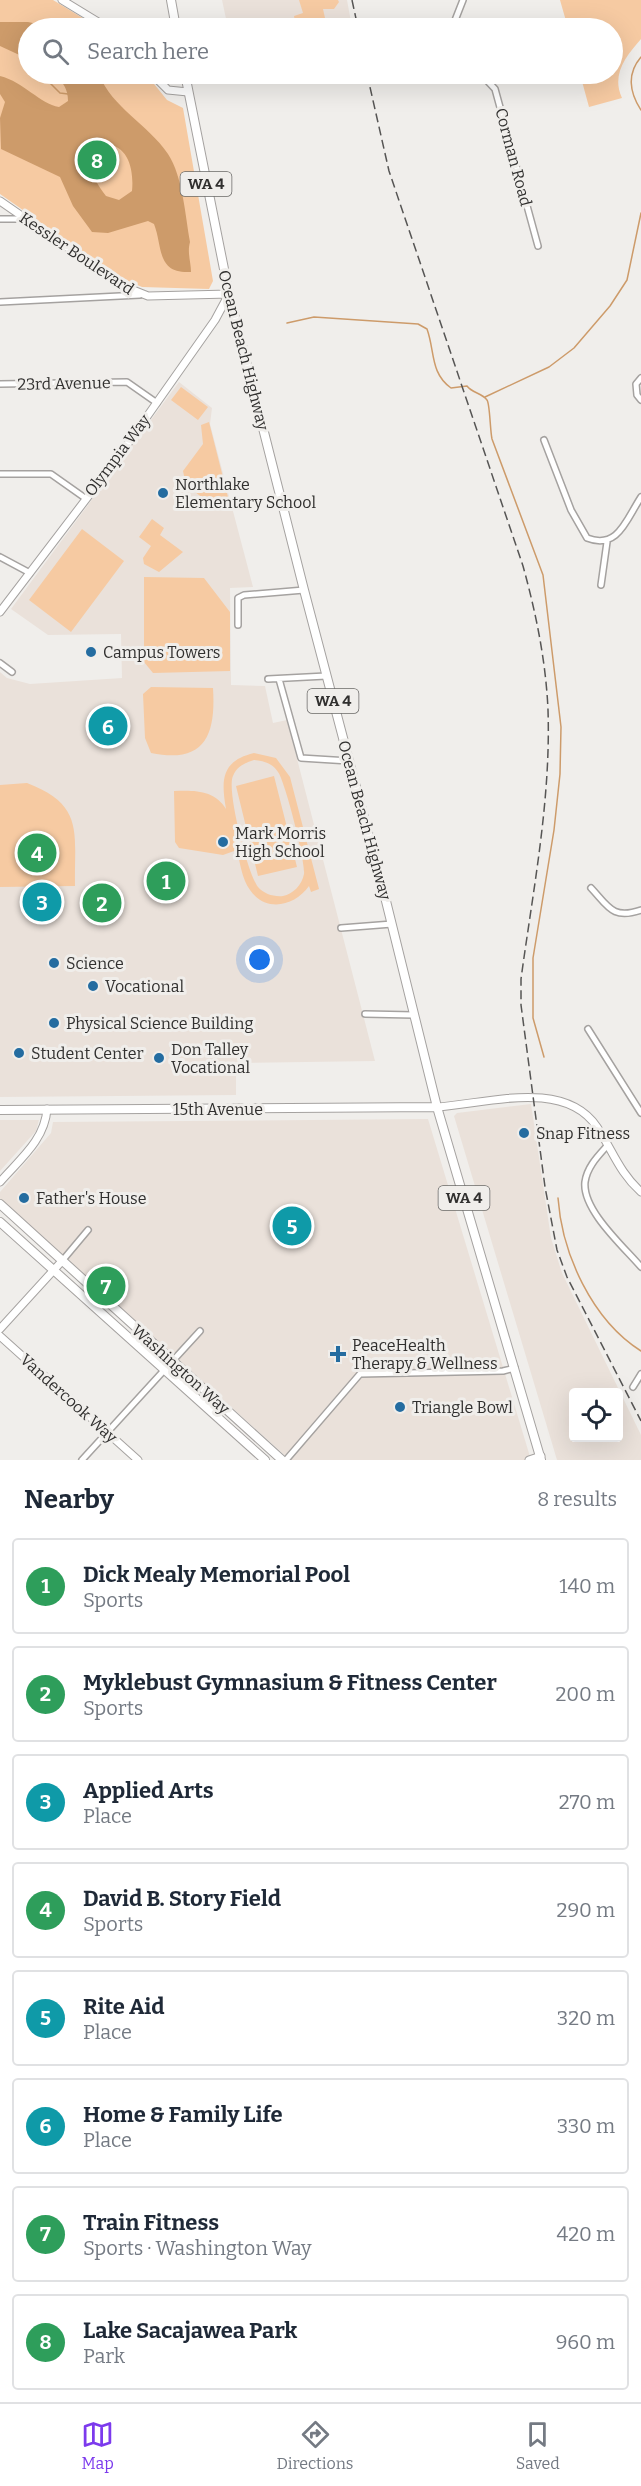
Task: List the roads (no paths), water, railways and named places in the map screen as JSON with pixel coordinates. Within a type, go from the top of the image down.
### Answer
[{"type":"main road","points":[[171,0],[174,18]]},
{"type":"main road","name":"Ocean Beach Highway","points":[[187,84],[228,294],[392,924],[437,1107],[542,1459]]},
{"type":"main road","name":"15th Avenue","points":[[0,1110],[437,1107]]},
{"type":"main road","name":"Washington Way","points":[[0,1204],[284,1460]]},
{"type":"main road","name":"Washington Way","points":[[0,1222],[265,1460]]},
{"type":"street","points":[[62,0],[92,18]]},
{"type":"street","points":[[456,18],[463,0]]},
{"type":"street","points":[[162,84],[168,90],[188,93]]},
{"type":"street","name":"Corman Road","points":[[490,84],[495,89],[538,246]]},
{"type":"street","name":"Kessler Boulevard","points":[[0,201],[123,286],[140,295],[228,294]]},
{"type":"street","points":[[0,219],[28,219]]},
{"type":"street","name":"Olympia Way","points":[[0,612],[122,452],[215,320],[228,294]]},
{"type":"street","points":[[0,302],[140,295]]},
{"type":"street","points":[[641,378],[636,384],[637,395],[641,400]]},
{"type":"street","name":"23rd Avenue","points":[[0,384],[127,382],[157,402]]},
{"type":"street","points":[[544,440],[578,525],[586,538],[607,542],[614,538],[641,497]]},
{"type":"street","points":[[0,474],[51,474],[86,498]]},
{"type":"street","points":[[601,585],[607,542]]},
{"type":"street","points":[[0,557],[30,573]]},
{"type":"street","points":[[238,625],[238,598],[244,595],[304,590]]},
{"type":"street","points":[[0,663],[12,672]]},
{"type":"street","points":[[268,679],[326,676]]},
{"type":"street","points":[[279,679],[298,754],[305,760],[349,761]]},
{"type":"street","points":[[591,888],[604,905],[615,913],[630,914],[641,910]]},
{"type":"street","points":[[341,928],[392,924]]},
{"type":"street","points":[[365,1014],[414,1015]]},
{"type":"street","points":[[588,1029],[641,1113]]},
{"type":"street","points":[[437,1107],[534,1097],[580,1108],[597,1127],[625,1177],[641,1192]]},
{"type":"street","points":[[0,1182],[41,1135],[46,1125],[47,1109]]},
{"type":"street","points":[[607,1146],[591,1164],[585,1182],[588,1198],[614,1238],[641,1267]]},
{"type":"street","points":[[0,1329],[88,1230]]},
{"type":"street","points":[[82,1460],[200,1331]]},
{"type":"street","name":"Vandercook Way","points":[[0,1336],[138,1460]]},
{"type":"street","points":[[284,1460],[360,1374],[503,1371],[515,1368]]},
{"type":"street","points":[[633,1387],[641,1374]]},
{"type":"street","points":[[529,1460],[542,1459]]},
{"type":"waterway","points":[[641,57],[633,70],[631,83],[641,110]]},
{"type":"waterway","points":[[51,84],[60,93],[68,94]]},
{"type":"waterway","points":[[485,397],[549,367],[574,348],[610,306],[627,280],[641,213]]},
{"type":"waterway","points":[[287,323],[314,317],[418,324],[427,329],[436,369],[444,382],[451,388],[467,386],[488,402],[492,439],[543,575],[561,727],[560,774],[554,830],[533,958],[533,1018],[544,1057]]},
{"type":"waterway","points":[[558,1198],[566,1241],[583,1284],[594,1304],[608,1322],[641,1351]]},
{"type":"railway","points":[[352,0],[356,18]]},
{"type":"railway","points":[[369,84],[389,171],[523,566],[536,620],[547,692],[547,777],[536,879],[521,979],[521,1005],[545,1187],[557,1250],[567,1277],[641,1421]]},
{"type":"place","name":"Lake Sacajawea Park","points":[[97,160]]},
{"type":"place","name":"Northlake Elementary School","points":[[163,493]]},
{"type":"place","name":"Campus Towers","points":[[91,652]]},
{"type":"place","name":"Home & Family Life","points":[[108,726]]},
{"type":"place","name":"Mark Morris High School","points":[[223,842]]},
{"type":"place","name":"David B. Story Field","points":[[37,853]]},
{"type":"place","name":"Dick Mealy Memorial Pool","points":[[166,881]]},
{"type":"place","name":"Applied Arts","points":[[42,902]]},
{"type":"place","name":"Myklebust Gymnasium & Fitness Center","points":[[102,903]]},
{"type":"place","name":"Science","points":[[54,963]]},
{"type":"place","name":"Vocational","points":[[93,986]]},
{"type":"place","name":"Physical Science Building","points":[[54,1023]]},
{"type":"place","name":"Student Center","points":[[19,1053]]},
{"type":"place","name":"Don Talley Vocational","points":[[159,1058]]},
{"type":"place","name":"Snap Fitness","points":[[524,1133]]},
{"type":"place","name":"Father's House","points":[[24,1198]]},
{"type":"place","name":"Rite Aid","points":[[292,1226]]},
{"type":"place","name":"Train Fitness","points":[[106,1286]]},
{"type":"place","name":"PeaceHealth Therapy & Wellness","points":[[338,1354]]},
{"type":"place","name":"Triangle Bowl","points":[[400,1407]]}]
